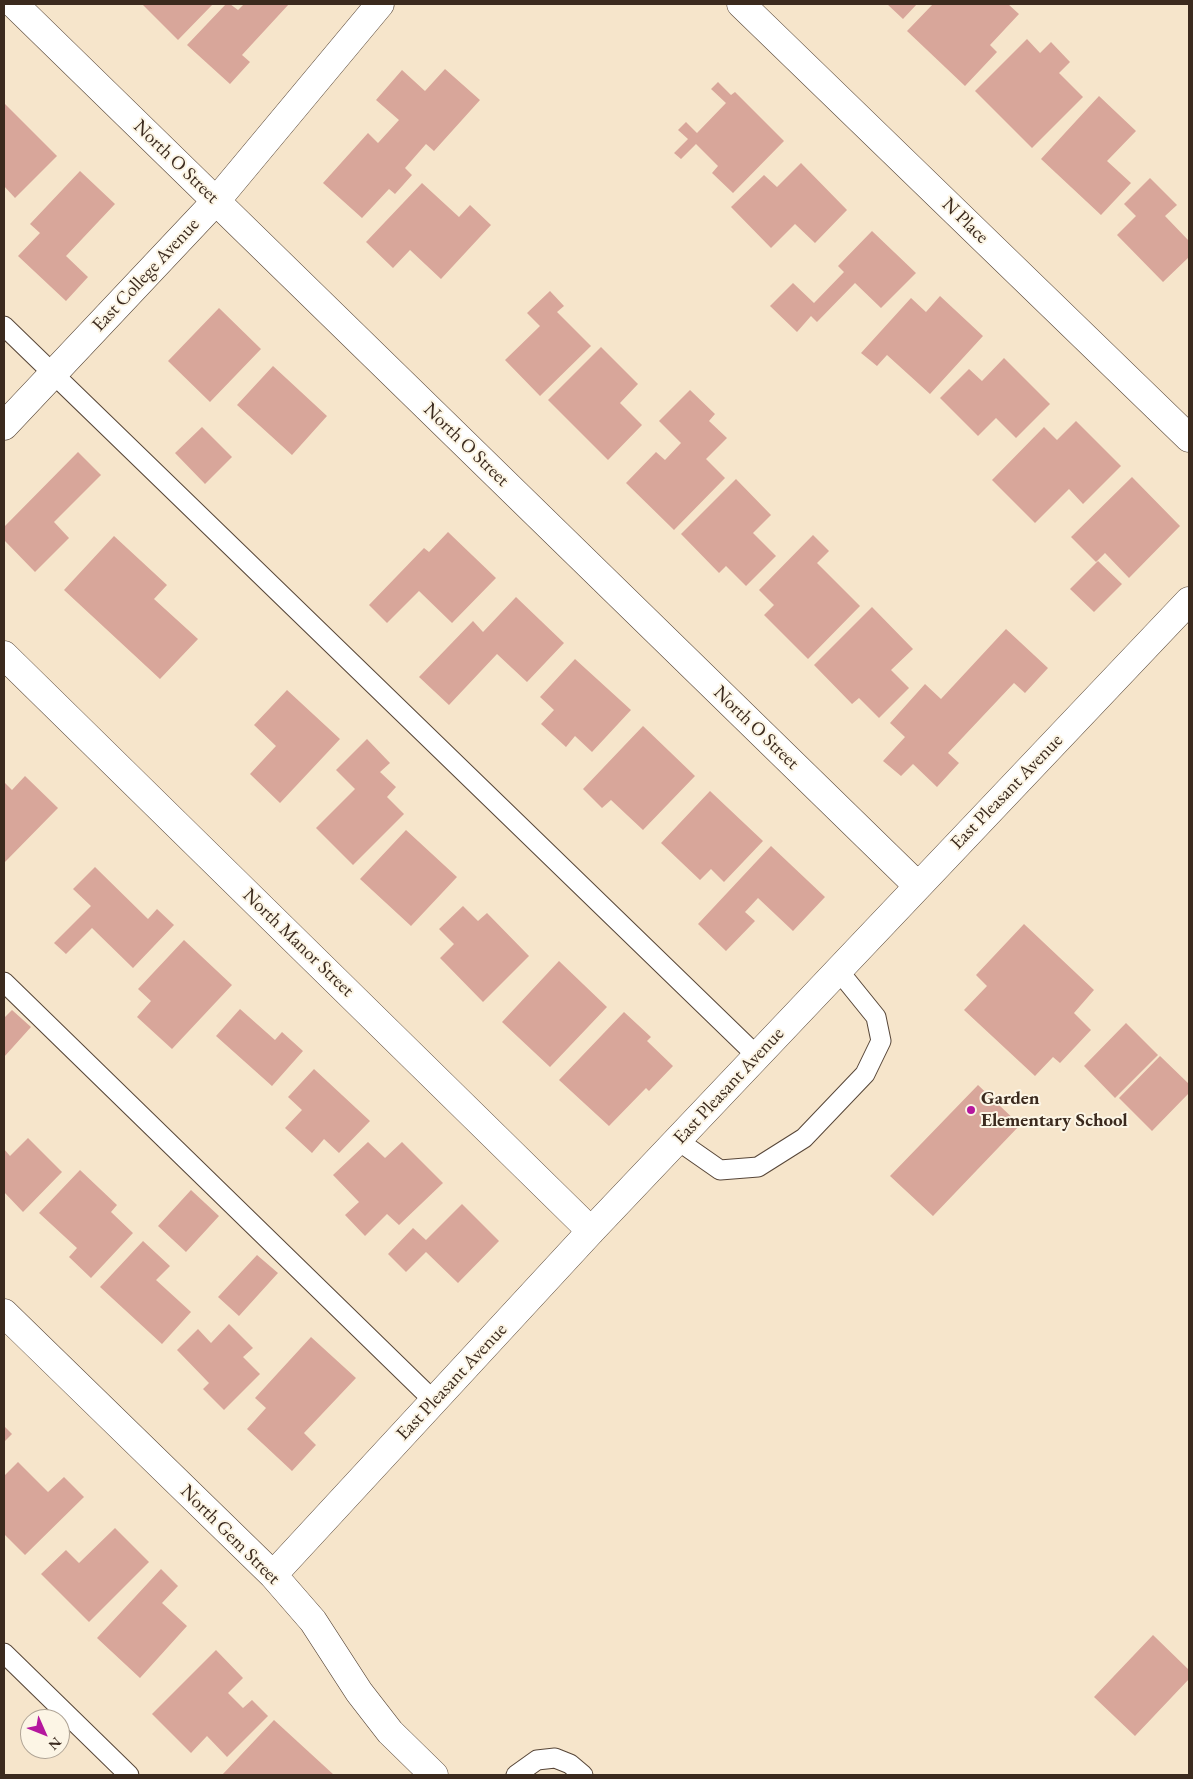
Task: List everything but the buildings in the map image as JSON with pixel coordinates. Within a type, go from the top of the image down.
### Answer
[{"type":"street","name":"North O Street","points":[[14,4],[918,886]]},
{"type":"street","name":"East College Avenue","points":[[4,426],[216,201],[380,4]]},
{"type":"street","name":"N Place","points":[[741,4],[1189,438]]},
{"type":"street","name":"East Pleasant Avenue","points":[[273,1575],[677,1140],[1189,601]]},
{"type":"street","name":"North Manor Street","points":[[4,655],[592,1231]]},
{"type":"street","name":"North Gem Street","points":[[4,1313],[273,1575],[313,1621],[359,1692],[390,1732],[434,1775]]},
{"type":"lane","points":[[4,326],[757,1056]]},
{"type":"lane","points":[[677,1140],[720,1170],[758,1167],[804,1138],[865,1074],[881,1041],[876,1017],[838,970]]},
{"type":"lane","points":[[4,982],[434,1401]]},
{"type":"lane","points":[[4,1653],[130,1775]]},
{"type":"lane","points":[[516,1775],[537,1760],[555,1758],[570,1764],[583,1775]]},
{"type":"place","name":"Garden Elementary School","points":[[971,1110]]}]
